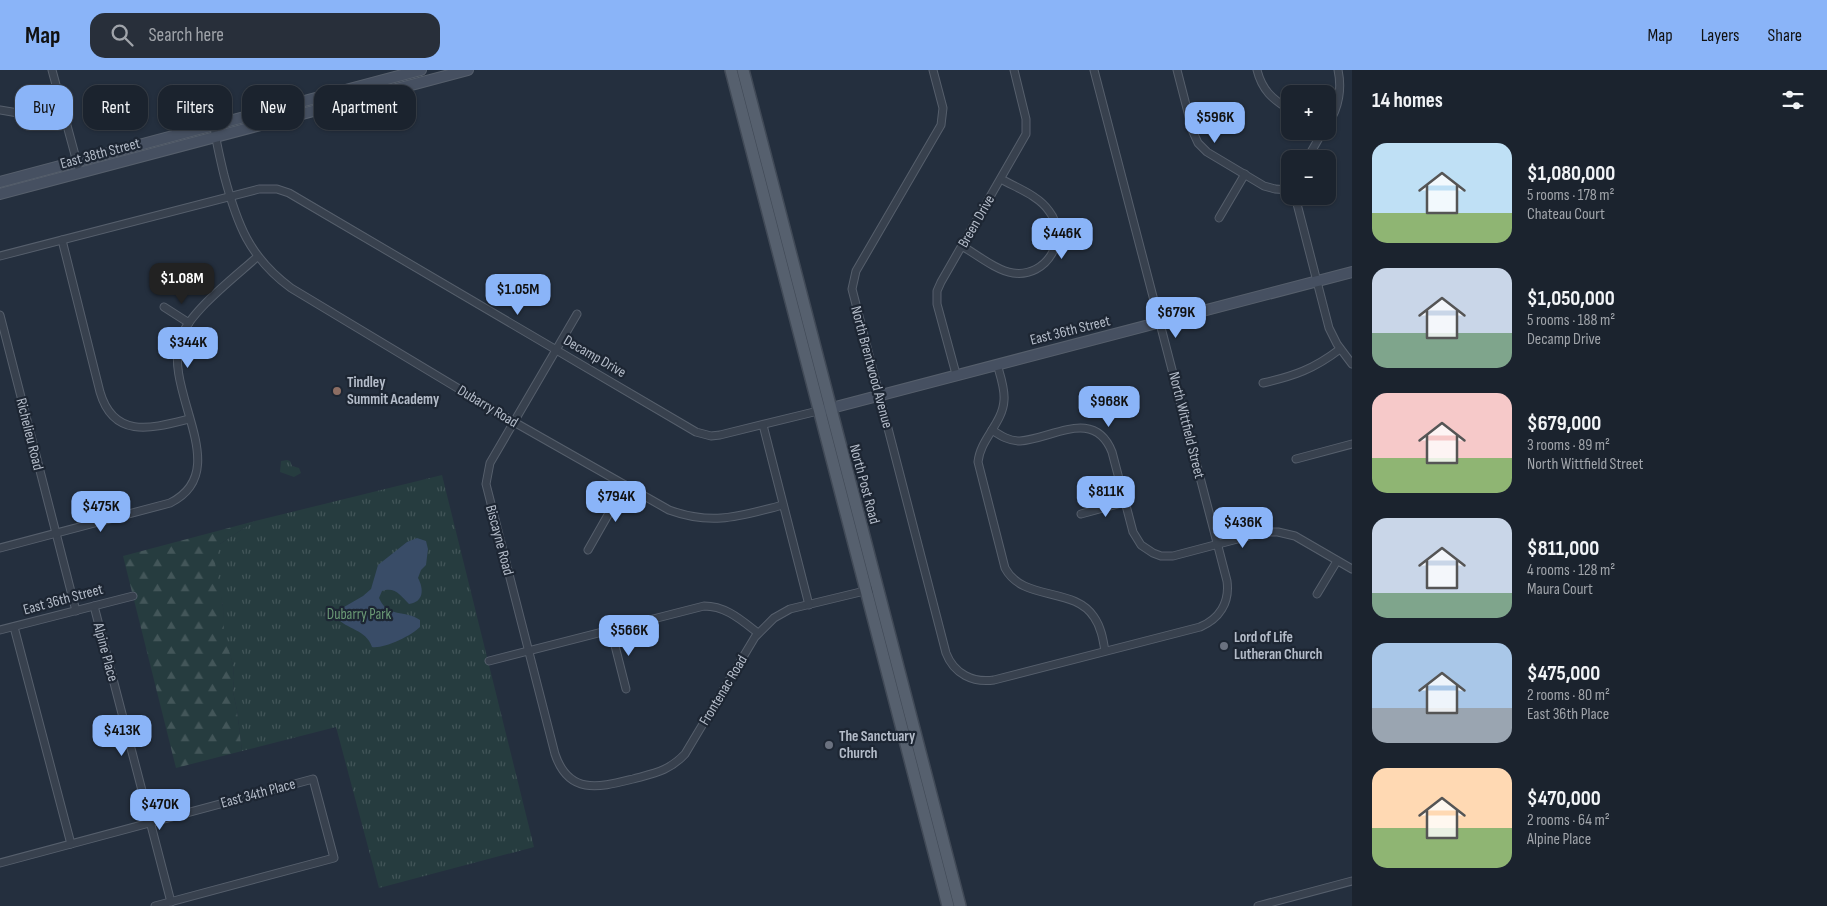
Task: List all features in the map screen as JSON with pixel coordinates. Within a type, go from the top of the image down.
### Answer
[{"type":"main road","name":"East 38th Street","points":[[232,121],[421,70]]},
{"type":"main road","name":"East 38th Street","points":[[413,85],[468,70]]},
{"type":"main road","name":"North Post Road","points":[[731,70],[871,590],[948,906]]},
{"type":"main road","name":"North Post Road","points":[[743,70],[824,410]]},
{"type":"main road","name":"East 38th Street","points":[[0,194],[314,111]]},
{"type":"main road","name":"East 38th Street","points":[[0,182],[199,130]]},
{"type":"main road","name":"East 36th Street","points":[[824,410],[1352,272]]},
{"type":"main road","name":"North Post Road","points":[[871,590],[960,906]]},
{"type":"street","points":[[52,70],[56,85]]},
{"type":"street","name":"North Brentwood Avenue","points":[[933,70],[943,108],[941,125],[856,271],[853,280],[853,294],[946,653],[956,669],[965,676],[979,681],[991,680],[1106,651]]},
{"type":"street","name":"Breen Drive","points":[[956,374],[937,298],[941,282],[1023,141],[1026,119],[1014,70]]},
{"type":"street","name":"North Wittfield Street","points":[[1094,70],[1217,544],[1228,594],[1224,606],[1213,620],[1200,627],[1106,651]]},
{"type":"street","points":[[1177,70],[1196,140],[1204,150],[1270,188],[1281,189]]},
{"type":"street","points":[[1257,70],[1266,92],[1281,104]]},
{"type":"street","points":[[1336,106],[1340,83],[1338,70]]},
{"type":"street","points":[[409,72],[413,85]]},
{"type":"street","points":[[0,110],[15,112]]},
{"type":"street","points":[[68,130],[80,173]]},
{"type":"street","name":"Dubarry Road","points":[[214,130],[238,223],[257,256],[271,272],[291,288],[514,422],[669,510],[697,518],[715,519],[735,517],[783,505]]},
{"type":"street","points":[[1219,218],[1245,174]]},
{"type":"street","points":[[962,246],[1003,270],[1020,274],[1029,273],[1041,267],[1053,253],[1057,242],[1057,233],[1055,221],[1050,211],[1039,200],[1001,178]]},
{"type":"street","name":"Decamp Drive","points":[[0,256],[263,189],[277,190],[290,193],[702,434],[720,435],[824,410]]},
{"type":"street","points":[[1297,205],[1329,328],[1340,349],[1352,364]]},
{"type":"street","points":[[62,240],[100,392],[108,408],[123,422],[143,428],[189,418]]},
{"type":"street","points":[[0,548],[170,503],[187,491],[196,476],[199,460],[179,379],[177,362],[181,338],[196,313],[257,256]]},
{"type":"street","points":[[164,306],[189,323]]},
{"type":"street","name":"Biscayne Road","points":[[573,779],[562,768],[556,757],[486,484],[490,463],[577,314]]},
{"type":"street","name":"Richelieu Road","points":[[0,316],[76,611]]},
{"type":"street","points":[[1263,383],[1296,375],[1310,369],[1340,349]]},
{"type":"street","points":[[997,364],[1004,400],[1000,416],[981,448],[978,465],[1007,570],[1012,578],[1022,586],[1074,600],[1086,608],[1098,624],[1106,651]]},
{"type":"street","points":[[762,426],[809,605]]},
{"type":"street","points":[[992,430],[1004,438],[1019,441],[1073,428],[1081,428],[1095,432],[1106,440],[1111,450],[1134,532],[1141,545],[1156,554],[1167,556],[1264,532],[1284,532],[1300,538],[1352,568]]},
{"type":"street","points":[[1296,459],[1352,444]]},
{"type":"street","points":[[588,550],[625,485]]},
{"type":"street","points":[[1081,514],[1125,502]]},
{"type":"street","points":[[1317,594],[1337,561]]},
{"type":"street","name":"Frontenac Road","points":[[573,779],[587,786],[603,786],[662,772],[675,765],[685,754],[758,633],[769,622],[781,613],[796,607],[871,590]]},
{"type":"street","name":"East 36th Street","points":[[0,630],[133,596]]},
{"type":"street","name":"Alpine Place","points":[[94,606],[171,902]]},
{"type":"street","points":[[489,661],[707,606],[730,612],[758,633]]},
{"type":"street","points":[[14,627],[71,844]]},
{"type":"street","points":[[610,630],[626,689]]},
{"type":"street","name":"East 34th Place","points":[[0,863],[314,779],[334,858],[171,902]]},
{"type":"street","points":[[1258,906],[1352,881]]},
{"type":"street","points":[[155,906],[171,902]]},
{"type":"green space","points":[[281,461],[290,461],[292,466],[299,468],[301,473],[294,477],[280,472]]},
{"type":"green space","name":"Dubarry Park","points":[[442,475],[534,847],[379,888],[336,727],[242,751],[233,692],[233,665],[224,632],[223,607],[215,563],[220,544],[255,521]]},
{"type":"green space","points":[[255,521],[220,544],[220,586],[225,632],[233,665],[233,692],[242,751],[176,768],[123,556]]},
{"type":"water","points":[[417,538],[426,541],[428,549],[426,565],[421,570],[418,578],[422,591],[420,598],[418,601],[409,604],[394,591],[387,590],[382,591],[379,598],[387,609],[420,620],[420,627],[397,641],[383,646],[372,647],[361,633],[345,625],[336,617],[344,607],[371,589],[378,565],[407,542]]},
{"type":"place","name":"Tindley Summit Academy","points":[[337,391]]},
{"type":"place","name":"Lord of Life Lutheran Church","points":[[1224,646]]},
{"type":"place","name":"The Sanctuary Church","points":[[829,745]]}]
